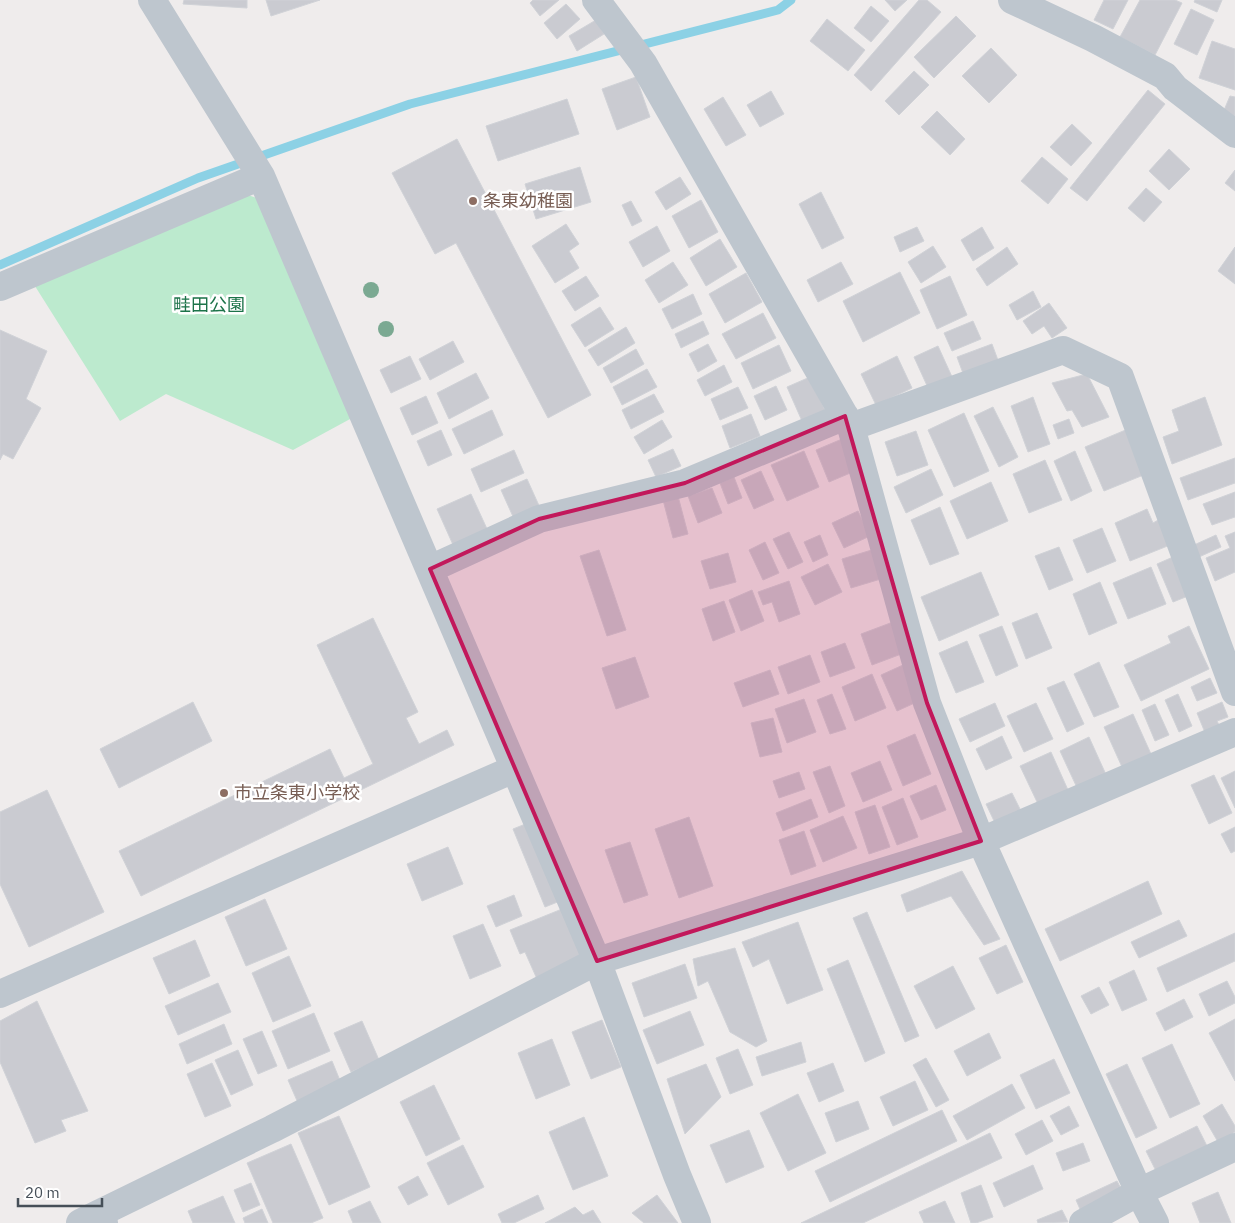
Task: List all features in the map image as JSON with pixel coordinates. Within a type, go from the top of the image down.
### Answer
[{"type":"street","points":[[152,0],[261,176],[597,961],[677,1175],[698,1223]]},
{"type":"street","points":[[596,0],[644,63],[848,422],[927,703],[981,842],[1139,1192],[1155,1223]]},
{"type":"street","points":[[1012,0],[1093,38],[1165,76],[1175,88],[1235,134]]},
{"type":"street","points":[[0,287],[261,176]]},
{"type":"street","points":[[430,569],[539,519],[685,483],[848,422],[1063,350],[1120,377],[1235,692]]},
{"type":"street","points":[[95,1220],[597,961],[981,842],[1235,732]]},
{"type":"street","points":[[0,994],[514,769]]},
{"type":"street","points":[[1082,1223],[1139,1192],[1235,1147]]},
{"type":"highlighted area","points":[[845,416],[927,703],[981,841],[597,961],[430,569],[539,519],[685,483]]},
{"type":"green space","name":"畦田公園","points":[[230,189],[272,203],[363,412],[293,450],[166,394],[120,421],[28,275]]},
{"type":"building","points":[[184,0],[247,0],[247,8],[183,4]]},
{"type":"building","points":[[266,0],[320,0],[271,16]]},
{"type":"building","points":[[533,0],[559,0],[540,16],[530,3]]},
{"type":"building","points":[[885,0],[907,0],[895,11]]},
{"type":"building","points":[[919,0],[927,0],[941,12],[871,91],[854,75]]},
{"type":"building","points":[[1104,0],[1128,0],[1113,29],[1094,20]]},
{"type":"building","points":[[1140,0],[1175,0],[1182,3],[1155,55],[1120,37]]},
{"type":"building","points":[[1195,0],[1222,0],[1217,12],[1194,2]]},
{"type":"building","points":[[566,4],[580,19],[557,39],[544,23]]},
{"type":"building","points":[[871,6],[889,21],[871,42],[854,28]]},
{"type":"building","points":[[1191,9],[1214,20],[1197,55],[1174,44]]},
{"type":"building","points":[[956,16],[976,36],[934,78],[914,57]]},
{"type":"building","points":[[827,19],[865,50],[848,71],[810,41]]},
{"type":"building","points":[[596,20],[604,34],[577,51],[569,36]]},
{"type":"building","points":[[1212,41],[1235,49],[1235,90],[1199,78]]},
{"type":"building","points":[[991,48],[1017,75],[989,103],[962,76]]},
{"type":"building","points":[[914,71],[929,85],[899,115],[885,101]]},
{"type":"building","points":[[636,77],[650,117],[617,130],[602,89]]},
{"type":"building","points":[[1148,90],[1165,104],[1087,201],[1070,188]]},
{"type":"building","points":[[771,91],[784,114],[760,127],[747,105]]},
{"type":"building","points":[[1230,96],[1235,97],[1235,126],[1222,115]]},
{"type":"building","points":[[723,97],[746,135],[726,146],[704,109]]},
{"type":"building","points":[[567,99],[579,134],[498,161],[486,126]]},
{"type":"building","points":[[937,111],[965,139],[950,155],[921,127]]},
{"type":"building","points":[[1072,124],[1092,143],[1071,166],[1050,147]]},
{"type":"building","points":[[457,139],[591,395],[548,418],[456,243],[435,254],[392,173]]},
{"type":"building","points":[[1169,149],[1190,169],[1169,190],[1149,171]]},
{"type":"building","points":[[1042,157],[1068,179],[1048,204],[1021,181]]},
{"type":"building","points":[[580,167],[591,202],[536,219],[525,184]]},
{"type":"building","points":[[1235,170],[1235,191],[1225,183]]},
{"type":"building","points":[[680,177],[691,194],[666,210],[655,192]]},
{"type":"building","points":[[1146,188],[1162,202],[1144,222],[1128,208]]},
{"type":"building","points":[[821,192],[844,238],[822,249],[799,204]]},
{"type":"building","points":[[701,200],[718,232],[689,248],[672,216]]},
{"type":"building","points":[[631,201],[642,221],[632,226],[622,205]]},
{"type":"building","points":[[566,224],[579,244],[569,251],[579,268],[555,283],[532,246]]},
{"type":"building","points":[[657,226],[670,251],[643,267],[629,242]]},
{"type":"building","points":[[917,227],[924,241],[900,252],[894,237]]},
{"type":"building","points":[[982,227],[994,248],[973,261],[961,240]]},
{"type":"building","points":[[720,239],[737,267],[706,286],[690,258]]},
{"type":"building","points":[[933,246],[946,267],[921,283],[908,262]]},
{"type":"building","points":[[1007,247],[1018,264],[987,286],[976,269]]},
{"type":"building","points":[[1235,247],[1235,284],[1218,271]]},
{"type":"building","points":[[673,262],[688,285],[659,303],[645,280]]},
{"type":"building","points":[[841,262],[853,284],[818,302],[807,280]]},
{"type":"building","points":[[900,272],[920,313],[863,342],[843,301]]},
{"type":"building","points":[[746,273],[762,302],[725,323],[709,294]]},
{"type":"building","points":[[586,276],[599,296],[575,311],[562,291]]},
{"type":"building","points":[[950,276],[967,315],[937,329],[920,290]]},
{"type":"building","points":[[1033,291],[1041,307],[1017,320],[1009,305]]},
{"type":"building","points":[[693,294],[702,314],[672,329],[662,309]]},
{"type":"building","points":[[1049,303],[1067,328],[1052,338],[1044,326],[1032,334],[1023,321]]},
{"type":"building","points":[[600,307],[614,329],[585,347],[571,325]]},
{"type":"building","points":[[763,313],[776,338],[736,359],[722,334]]},
{"type":"building","points":[[703,321],[709,334],[681,348],[675,334]]},
{"type":"building","points":[[973,321],[981,339],[952,351],[944,333]]},
{"type":"building","points":[[626,327],[635,343],[598,366],[588,350]]},
{"type":"building","points":[[0,330],[47,351],[26,399],[41,408],[13,459],[3,454],[0,460]]},
{"type":"building","points":[[453,341],[464,362],[430,380],[419,359]]},
{"type":"building","points":[[708,344],[717,361],[698,372],[689,354]]},
{"type":"building","points":[[992,344],[999,363],[964,376],[957,357]]},
{"type":"building","points":[[779,345],[791,371],[753,389],[741,363]]},
{"type":"building","points":[[938,346],[953,379],[929,390],[914,357]]},
{"type":"building","points":[[636,349],[644,364],[611,383],[603,368]]},
{"type":"building","points":[[410,356],[421,379],[391,393],[380,370]]},
{"type":"building","points":[[897,356],[912,388],[876,405],[861,374]]},
{"type":"building","points":[[724,365],[732,382],[705,396],[697,380]]},
{"type":"building","points":[[647,369],[657,387],[622,405],[613,387]]},
{"type":"building","points":[[476,373],[489,398],[449,419],[437,393]]},
{"type":"building","points":[[1087,374],[1109,417],[1082,427],[1072,410],[1067,411],[1052,383]]},
{"type":"building","points":[[810,377],[825,410],[802,421],[787,387]]},
{"type":"building","points":[[776,386],[787,410],[765,420],[754,396]]},
{"type":"building","points":[[738,387],[748,408],[720,420],[711,399]]},
{"type":"building","points":[[654,394],[664,412],[631,429],[622,410]]},
{"type":"building","points":[[426,396],[438,423],[412,435],[400,408]]},
{"type":"building","points":[[1033,397],[1050,444],[1028,452],[1011,406]]},
{"type":"building","points":[[1205,397],[1222,445],[1172,464],[1163,437],[1179,431],[1172,410]]},
{"type":"building","points":[[993,407],[1018,457],[999,467],[974,416]]},
{"type":"building","points":[[492,410],[503,435],[464,454],[452,429]]},
{"type":"building","points":[[964,413],[989,471],[954,487],[928,430]]},
{"type":"building","points":[[751,414],[760,436],[730,448],[722,426]]},
{"type":"building","points":[[1069,419],[1074,433],[1058,439],[1053,425]]},
{"type":"building","points":[[662,420],[672,437],[644,454],[634,437]]},
{"type":"building","points":[[1128,429],[1146,474],[1104,491],[1085,447]]},
{"type":"building","points":[[441,430],[452,455],[428,466],[417,441]]},
{"type":"building","points":[[916,431],[928,465],[897,476],[885,442]]},
{"type":"building","points":[[842,439],[855,471],[829,482],[816,450]]},
{"type":"building","points":[[673,449],[681,466],[656,477],[648,460]]},
{"type":"building","points":[[514,450],[524,473],[481,492],[471,469]]},
{"type":"building","points":[[804,451],[819,487],[787,501],[771,465]]},
{"type":"building","points":[[1075,451],[1092,491],[1071,501],[1054,461]]},
{"type":"building","points":[[1235,458],[1235,483],[1188,500],[1180,478]]},
{"type":"building","points":[[1045,460],[1062,500],[1029,513],[1013,474]]},
{"type":"building","points":[[931,469],[943,495],[906,513],[894,487]]},
{"type":"building","points":[[761,471],[774,500],[754,509],[741,480]]},
{"type":"building","points":[[734,477],[742,498],[728,504],[720,483]]},
{"type":"building","points":[[527,479],[541,510],[515,521],[501,490]]},
{"type":"building","points":[[991,482],[1008,521],[967,539],[950,501]]},
{"type":"building","points":[[712,488],[722,513],[698,523],[688,496]]},
{"type":"building","points":[[1235,492],[1235,517],[1212,525],[1203,504]]},
{"type":"building","points":[[471,494],[488,531],[454,547],[437,509]]},
{"type":"building","points":[[678,496],[688,534],[673,538],[663,500]]},
{"type":"building","points":[[940,507],[959,554],[930,565],[911,520]]},
{"type":"building","points":[[1147,509],[1153,523],[1160,519],[1170,545],[1130,561],[1115,523]]},
{"type":"building","points":[[858,511],[870,536],[844,548],[832,523]]},
{"type":"building","points":[[1102,528],[1116,561],[1087,573],[1073,540]]},
{"type":"building","points":[[789,532],[803,562],[788,569],[773,539]]},
{"type":"building","points":[[1235,532],[1235,572],[1215,581],[1206,558],[1230,548],[1225,536]]},
{"type":"building","points":[[820,535],[828,555],[813,562],[804,542]]},
{"type":"building","points":[[1216,535],[1221,547],[1199,557],[1194,545]]},
{"type":"building","points":[[765,542],[779,573],[763,580],[749,550]]},
{"type":"building","points":[[1059,547],[1073,580],[1049,590],[1035,556]]},
{"type":"building","points":[[875,549],[884,578],[851,588],[842,559]]},
{"type":"building","points":[[599,550],[626,630],[607,636],[580,556]]},
{"type":"building","points":[[728,553],[736,582],[710,589],[701,561]]},
{"type":"building","points":[[1173,557],[1188,596],[1173,602],[1157,564]]},
{"type":"building","points":[[828,564],[842,592],[815,605],[801,577]]},
{"type":"building","points":[[1151,567],[1166,604],[1128,619],[1113,583]]},
{"type":"building","points":[[981,572],[999,615],[939,641],[921,597]]},
{"type":"building","points":[[789,581],[800,614],[779,622],[772,602],[763,605],[758,592]]},
{"type":"building","points":[[1100,582],[1117,623],[1089,635],[1073,594]]},
{"type":"building","points":[[752,590],[764,621],[741,631],[729,600]]},
{"type":"building","points":[[724,601],[735,632],[713,641],[702,609]]},
{"type":"building","points":[[1037,613],[1052,648],[1026,659],[1012,623]]},
{"type":"building","points":[[373,618],[418,712],[406,718],[419,744],[447,730],[454,745],[141,896],[119,851],[330,749],[344,778],[373,764],[317,645]]},
{"type":"building","points":[[893,622],[904,653],[872,665],[861,634]]},
{"type":"building","points":[[1002,626],[1018,666],[996,676],[979,635]]},
{"type":"building","points":[[1189,626],[1209,669],[1141,701],[1124,665],[1171,643],[1168,636]]},
{"type":"building","points":[[967,641],[984,682],[956,693],[939,653]]},
{"type":"building","points":[[845,643],[855,668],[830,677],[821,652]]},
{"type":"building","points":[[810,655],[820,682],[788,694],[778,667]]},
{"type":"building","points":[[635,657],[649,697],[616,709],[602,668]]},
{"type":"building","points":[[1099,662],[1119,707],[1094,717],[1074,674]]},
{"type":"building","points":[[903,665],[919,701],[897,711],[881,675]]},
{"type":"building","points":[[770,670],[779,694],[743,707],[734,683]]},
{"type":"building","points":[[872,674],[886,708],[855,721],[842,687]]},
{"type":"building","points":[[1210,678],[1217,693],[1197,701],[1191,687]]},
{"type":"building","points":[[1064,681],[1084,724],[1067,732],[1047,688]]},
{"type":"building","points":[[832,694],[846,729],[830,734],[817,700]]},
{"type":"building","points":[[1178,694],[1192,726],[1179,732],[1165,700]]},
{"type":"building","points":[[804,699],[816,732],[787,743],[775,709]]},
{"type":"building","points":[[193,702],[212,741],[119,788],[100,749]]},
{"type":"building","points":[[1222,702],[1228,717],[1217,721],[1221,729],[1206,735],[1197,713]]},
{"type":"building","points":[[995,703],[1005,726],[970,742],[959,719]]},
{"type":"building","points":[[1036,703],[1053,739],[1024,752],[1007,716]]},
{"type":"building","points":[[1155,704],[1169,735],[1155,741],[1142,710]]},
{"type":"building","points":[[1133,714],[1151,754],[1122,767],[1104,727]]},
{"type":"building","points":[[773,718],[782,752],[760,757],[751,723]]},
{"type":"building","points":[[915,734],[931,774],[903,786],[887,746]]},
{"type":"building","points":[[1002,736],[1012,758],[986,770],[976,749]]},
{"type":"building","points":[[1089,737],[1108,779],[1079,792],[1060,751]]},
{"type":"building","points":[[1051,752],[1068,790],[1038,804],[1020,766]]},
{"type":"building","points":[[880,761],[892,790],[863,802],[851,773]]},
{"type":"building","points":[[830,766],[845,806],[829,813],[813,772]]},
{"type":"building","points":[[1235,771],[1235,808],[1221,778]]},
{"type":"building","points":[[799,772],[805,789],[779,798],[773,781]]},
{"type":"building","points":[[1214,775],[1232,813],[1209,824],[1191,785]]},
{"type":"building","points":[[936,785],[946,810],[921,820],[910,796]]},
{"type":"building","points":[[47,790],[104,912],[29,947],[0,884],[0,812]]},
{"type":"building","points":[[1012,793],[1021,811],[995,823],[986,804]]},
{"type":"building","points":[[903,798],[918,837],[897,845],[882,807]]},
{"type":"building","points":[[811,799],[818,817],[783,831],[776,813]]},
{"type":"building","points":[[875,805],[890,847],[869,854],[855,812]]},
{"type":"building","points":[[843,816],[857,848],[823,862],[810,830]]},
{"type":"building","points":[[689,817],[713,886],[679,898],[655,829]]},
{"type":"building","points":[[528,823],[560,901],[545,907],[513,829]]},
{"type":"building","points":[[1235,827],[1235,851],[1231,853],[1221,834]]},
{"type":"building","points":[[804,831],[816,866],[791,875],[779,840]]},
{"type":"building","points":[[630,842],[648,895],[624,903],[605,850]]},
{"type":"building","points":[[448,847],[463,884],[422,901],[407,864]]},
{"type":"building","points":[[962,871],[1000,939],[984,945],[951,896],[907,912],[901,895]]},
{"type":"building","points":[[1148,881],[1162,914],[1060,961],[1045,929]]},
{"type":"building","points":[[514,895],[522,916],[496,927],[487,906]]},
{"type":"building","points":[[265,899],[287,949],[246,966],[225,917]]},
{"type":"building","points":[[562,909],[583,961],[537,979],[525,952],[520,954],[510,930]]},
{"type":"building","points":[[867,912],[919,1036],[905,1042],[853,918]]},
{"type":"building","points":[[1179,920],[1187,936],[1139,958],[1131,942]]},
{"type":"building","points":[[798,922],[823,990],[787,1004],[769,959],[753,967],[742,942]]},
{"type":"building","points":[[483,924],[501,966],[470,979],[453,936]]},
{"type":"building","points":[[1235,933],[1235,961],[1167,992],[1157,968]]},
{"type":"building","points":[[195,940],[210,976],[169,994],[153,958]]},
{"type":"building","points":[[1006,945],[1023,982],[997,994],[979,958]]},
{"type":"building","points":[[735,948],[767,1041],[756,1047],[730,1032],[708,981],[698,986],[693,959]]},
{"type":"building","points":[[289,956],[311,1006],[273,1022],[252,973]]},
{"type":"building","points":[[848,960],[885,1053],[865,1062],[827,969]]},
{"type":"building","points":[[685,964],[697,998],[644,1017],[632,983]]},
{"type":"building","points":[[953,966],[975,1009],[936,1029],[914,986]]},
{"type":"building","points":[[1134,970],[1147,1000],[1122,1011],[1109,982]]},
{"type":"building","points":[[1227,981],[1235,997],[1235,1003],[1209,1016],[1199,994]]},
{"type":"building","points":[[218,983],[231,1012],[178,1035],[165,1006]]},
{"type":"building","points":[[1099,987],[1109,1005],[1091,1014],[1081,996]]},
{"type":"building","points":[[1184,999],[1193,1017],[1165,1031],[1156,1013]]},
{"type":"building","points":[[37,1001],[88,1111],[61,1120],[66,1131],[35,1143],[0,1062],[0,1021]]},
{"type":"building","points":[[690,1011],[704,1045],[657,1064],[643,1030]]},
{"type":"building","points":[[314,1013],[330,1051],[288,1069],[272,1031]]},
{"type":"building","points":[[1235,1019],[1235,1081],[1209,1033]]},
{"type":"building","points":[[602,1020],[621,1067],[591,1079],[572,1032]]},
{"type":"building","points":[[362,1021],[379,1060],[351,1072],[334,1033]]},
{"type":"building","points":[[224,1024],[232,1044],[187,1064],[179,1044]]},
{"type":"building","points":[[262,1031],[277,1066],[258,1074],[243,1039]]},
{"type":"building","points":[[989,1033],[1001,1058],[967,1076],[954,1051]]},
{"type":"building","points":[[552,1039],[570,1085],[536,1099],[518,1053]]},
{"type":"building","points":[[801,1042],[806,1062],[762,1076],[756,1057]]},
{"type":"building","points":[[1172,1044],[1200,1104],[1170,1118],[1142,1058]]},
{"type":"building","points":[[738,1049],[753,1085],[730,1094],[716,1058]]},
{"type":"building","points":[[238,1050],[253,1085],[231,1095],[215,1060]]},
{"type":"building","points":[[926,1058],[949,1100],[936,1107],[913,1065]]},
{"type":"building","points":[[1054,1059],[1070,1093],[1036,1109],[1020,1075]]},
{"type":"building","points":[[332,1061],[341,1083],[298,1103],[288,1080]]},
{"type":"building","points":[[212,1063],[231,1106],[205,1117],[187,1074]]},
{"type":"building","points":[[833,1063],[844,1091],[819,1102],[807,1073]]},
{"type":"building","points":[[706,1064],[721,1097],[685,1134],[667,1079]]},
{"type":"building","points":[[1127,1064],[1157,1128],[1136,1138],[1106,1074]]},
{"type":"building","points":[[915,1081],[928,1110],[893,1126],[880,1097]]},
{"type":"building","points":[[1012,1084],[1025,1108],[967,1140],[953,1116]]},
{"type":"building","points":[[434,1085],[460,1139],[426,1156],[400,1102]]},
{"type":"building","points":[[798,1094],[826,1153],[788,1171],[760,1113]]},
{"type":"building","points":[[858,1101],[869,1129],[836,1142],[825,1113]]},
{"type":"building","points":[[1222,1104],[1235,1126],[1235,1132],[1218,1142],[1203,1116]]},
{"type":"building","points":[[1069,1106],[1079,1126],[1061,1135],[1050,1116]]},
{"type":"building","points":[[942,1110],[957,1141],[830,1202],[815,1171]]},
{"type":"building","points":[[339,1116],[370,1187],[329,1205],[298,1133]]},
{"type":"building","points":[[584,1117],[608,1176],[573,1190],[549,1132]]},
{"type":"building","points":[[1042,1120],[1053,1141],[1026,1155],[1015,1134]]},
{"type":"building","points":[[1197,1126],[1210,1152],[1159,1177],[1146,1151]]},
{"type":"building","points":[[749,1130],[764,1167],[726,1183],[710,1145]]},
{"type":"building","points":[[990,1133],[1002,1158],[863,1223],[801,1223]]},
{"type":"building","points":[[1083,1143],[1090,1161],[1063,1171],[1056,1153]]},
{"type":"building","points":[[291,1144],[323,1218],[311,1223],[273,1223],[247,1163]]},
{"type":"building","points":[[463,1145],[484,1187],[448,1205],[427,1163]]},
{"type":"building","points":[[1033,1165],[1043,1189],[1004,1207],[993,1183]]},
{"type":"building","points":[[418,1176],[428,1195],[408,1205],[398,1187]]},
{"type":"building","points":[[1117,1181],[1125,1196],[1083,1216],[1076,1200]]},
{"type":"building","points":[[251,1183],[260,1205],[243,1212],[234,1190]]},
{"type":"building","points":[[981,1185],[993,1217],[971,1223],[961,1193]]},
{"type":"building","points":[[1218,1192],[1231,1223],[1200,1223],[1192,1203]]},
{"type":"building","points":[[538,1195],[544,1209],[514,1223],[502,1223],[498,1214]]},
{"type":"building","points":[[657,1195],[678,1223],[644,1223],[632,1213]]},
{"type":"building","points":[[223,1196],[235,1223],[193,1223],[188,1211]]},
{"type":"building","points":[[370,1201],[381,1223],[353,1223],[348,1211]]},
{"type":"building","points":[[945,1201],[955,1223],[924,1223],[919,1212]]},
{"type":"building","points":[[575,1207],[583,1215],[593,1210],[601,1223],[545,1223]]},
{"type":"building","points":[[262,1209],[268,1223],[245,1223],[243,1218]]},
{"type":"building","points":[[1062,1210],[1068,1222],[1038,1223],[1037,1220]]},
{"type":"waterway","points":[[0,265],[198,178],[410,104],[778,10],[791,0]]},
{"type":"place","name":"条東幼稚園","points":[[473,201]]},
{"type":"place","name":"市立条東小学校","points":[[224,793]]}]
